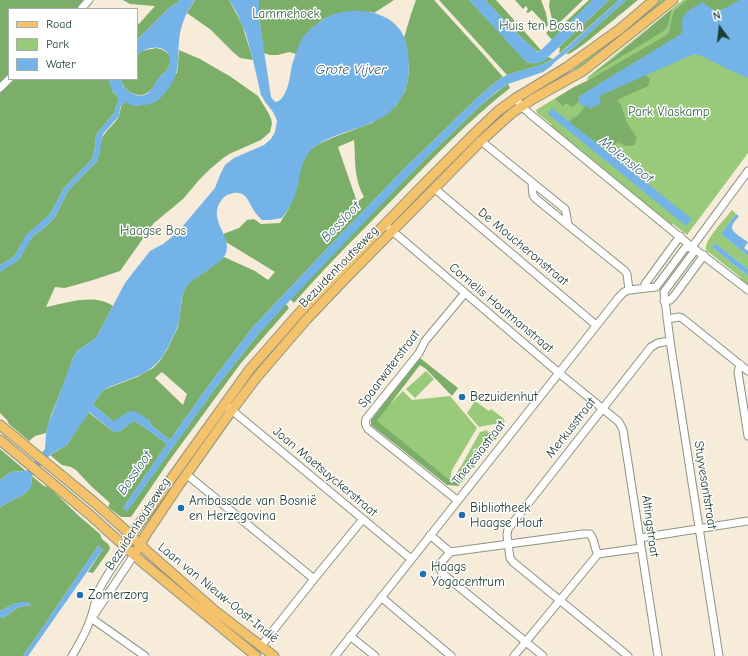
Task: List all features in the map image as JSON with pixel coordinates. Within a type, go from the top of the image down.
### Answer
[{"type":"main road","name":"Bezuidenhoutseweg","points":[[126,548],[131,536],[250,369],[299,313],[384,224],[498,111],[516,98],[573,63],[620,29],[654,0]]},
{"type":"main road","name":"Bezuidenhoutseweg","points":[[134,554],[186,474],[257,377],[306,320],[392,231],[481,141],[506,118],[521,106],[583,71],[673,0]]},
{"type":"main road","name":"Laan van Nieuw-Oost-Indië","points":[[0,425],[94,502],[148,553],[214,610],[274,656]]},
{"type":"main road","name":"Laan van Nieuw-Oost-Indië","points":[[0,440],[94,518],[126,548],[256,656]]},
{"type":"street","points":[[82,8],[89,0]]},
{"type":"street","points":[[0,88],[8,80]]},
{"type":"street","points":[[516,98],[521,106],[704,256],[748,290]]},
{"type":"street","points":[[481,141],[565,209],[568,225],[625,271],[627,274],[629,290],[656,287],[664,292],[693,253],[692,246]]},
{"type":"street","points":[[656,287],[685,248],[692,246],[748,171]]},
{"type":"street","name":"De Moucheronstraat","points":[[434,188],[596,325]]},
{"type":"street","name":"Cornelis Houtmanstraat","points":[[384,224],[602,409]]},
{"type":"street","points":[[645,288],[644,284],[680,236]]},
{"type":"street","points":[[664,301],[670,300],[674,296],[704,256]]},
{"type":"street","name":"Theresiastraat","points":[[335,656],[596,325],[619,297],[624,292],[629,290]]},
{"type":"street","name":"Stuyvesantstraat","points":[[664,292],[670,341],[719,656]]},
{"type":"street","name":"Spaarwaterstraat","points":[[457,500],[368,429],[365,422],[419,353],[425,341],[465,293]]},
{"type":"street","points":[[667,318],[682,318],[748,371]]},
{"type":"street","name":"Merkusstraat","points":[[508,544],[507,532],[512,524],[651,347],[658,343],[670,341]]},
{"type":"street","points":[[740,364],[738,372],[745,402],[748,436]]},
{"type":"street","name":"Joan Maetsuyckerstraat","points":[[224,404],[411,559]]},
{"type":"street","name":"Altingstraat","points":[[602,409],[619,422],[623,430],[658,656]]},
{"type":"street","points":[[186,474],[314,579]]},
{"type":"street","points":[[261,646],[363,520]]},
{"type":"street","points":[[640,538],[748,521]]},
{"type":"street","points":[[543,656],[442,573],[439,567],[440,564],[450,552],[583,534],[590,534],[593,538],[598,554]]},
{"type":"street","points":[[430,535],[450,552]]},
{"type":"street","points":[[508,544],[510,558],[513,562],[628,656]]},
{"type":"street","name":"Bezuidenhoutseweg","points":[[72,656],[82,640],[105,578],[126,548]]},
{"type":"street","points":[[514,656],[598,554],[641,548]]},
{"type":"street","name":"Bezuidenhoutseweg","points":[[91,618],[134,554]]},
{"type":"street","points":[[381,597],[451,656]]},
{"type":"street","points":[[91,618],[145,656]]},
{"type":"street","points":[[350,636],[375,656]]},
{"type":"green space","points":[[0,0],[83,0],[77,8],[8,8],[8,76],[0,83]]},
{"type":"green space","points":[[123,0],[181,0],[170,7],[138,39],[138,24],[155,6],[130,4]]},
{"type":"green space","points":[[195,0],[229,0],[242,24],[253,60],[240,58],[211,30],[187,13]]},
{"type":"green space","name":"Lammehoek","points":[[259,0],[394,0],[374,13],[332,15],[322,20],[312,28],[304,37],[296,54],[289,52],[278,55],[270,55],[264,53],[259,17]]},
{"type":"green space","points":[[416,0],[434,0],[503,77],[476,99],[404,169],[253,327],[170,440],[152,426],[149,420],[128,412],[114,422],[111,420],[93,404],[103,390],[137,377],[153,368],[159,362],[167,350],[178,327],[184,290],[190,282],[224,257],[255,271],[268,280],[275,272],[226,242],[223,234],[239,228],[247,220],[254,219],[261,224],[280,223],[289,208],[303,162],[310,150],[334,137],[372,123],[396,106],[405,91],[408,80],[409,67],[404,38]],"holes":[[[354,140],[358,182],[364,197],[357,202],[338,147]],[[162,372],[187,394],[183,405],[155,378]]]},
{"type":"green space","points":[[439,0],[469,0],[527,62],[539,62],[548,57],[553,59],[541,65],[507,75]]},
{"type":"green space","points":[[485,0],[496,0],[541,50],[536,51]]},
{"type":"green space","name":"Huis ten Bosch","points":[[515,0],[541,0],[546,13],[548,25],[543,30],[539,25],[543,22],[532,10],[528,13],[526,12],[528,9],[526,6],[523,9]]},
{"type":"green space","points":[[550,0],[583,0],[558,24],[553,24],[549,6]]},
{"type":"green space","points":[[589,0],[593,0],[552,40],[546,33],[551,28],[560,27]]},
{"type":"green space","points":[[609,0],[619,0],[560,53],[559,47]]},
{"type":"green space","points":[[626,0],[638,0],[584,44],[569,54],[566,54]]},
{"type":"green space","points":[[658,0],[668,0],[592,60],[575,71],[574,68]]},
{"type":"green space","name":"Park Vlaskamp","points":[[683,0],[748,0],[748,153],[687,235],[673,224],[671,225],[548,126],[552,125],[537,113],[536,110],[574,87],[587,81],[588,77]]},
{"type":"green space","points":[[687,0],[740,0],[718,11],[702,2],[690,10],[682,23],[683,30],[681,34],[578,97],[580,100],[573,107],[566,103],[563,106],[555,99],[667,35],[674,11]]},
{"type":"green space","points":[[672,9],[667,28],[588,77],[609,62]]},
{"type":"green space","points":[[156,48],[160,49],[169,55],[171,62],[170,66],[149,92],[137,95],[127,90],[121,80],[138,80],[138,54],[142,51]]},
{"type":"green space","points":[[179,50],[200,59],[231,77],[258,96],[271,119],[272,123],[270,132],[261,140],[229,154],[210,169],[183,199],[154,223],[120,271],[65,288],[55,287],[46,307],[80,300],[97,300],[106,302],[113,306],[96,338],[77,351],[73,358],[51,415],[46,433],[35,436],[29,441],[9,424],[0,413],[0,272],[21,257],[24,249],[34,235],[42,230],[55,217],[68,191],[97,161],[102,138],[118,119],[123,103],[125,102],[137,106],[177,73]]},
{"type":"green space","points":[[646,75],[650,79],[648,86],[617,100],[621,105],[627,123],[637,138],[634,145],[626,146],[618,142],[610,147],[601,147],[569,122],[587,105],[591,109],[599,96]]},
{"type":"green space","points":[[14,80],[109,80],[113,92],[118,97],[118,101],[114,113],[96,136],[92,159],[64,188],[50,214],[31,231],[14,257],[0,265],[0,93]]},
{"type":"green space","points":[[508,84],[510,88],[480,113],[437,154],[331,262],[294,303],[290,299],[421,163],[481,105]]},
{"type":"green space","points":[[732,210],[736,214],[721,234],[748,256],[748,269],[715,243],[712,247],[748,276],[748,287],[743,283],[740,277],[706,250],[708,241]]},
{"type":"green space","points":[[286,304],[289,308],[241,363],[169,461],[131,517],[121,517],[108,507],[110,503],[76,470],[62,465],[50,455],[67,445],[88,412],[114,432],[122,430],[134,421],[144,427],[167,444],[123,508],[127,511],[214,390],[260,332]]},
{"type":"green space","points":[[420,358],[458,388],[452,396],[426,369],[420,365],[377,421],[450,480],[453,482],[460,468],[466,468],[465,463],[468,459],[479,455],[483,448],[485,435],[495,428],[506,425],[459,486],[447,485],[371,425],[371,420]]},
{"type":"green space","points":[[426,371],[434,379],[415,398],[406,389]]},
{"type":"green space","points":[[403,391],[412,400],[450,396],[477,428],[452,470],[450,480],[376,421]]},
{"type":"green space","points":[[475,401],[489,411],[491,409],[503,418],[505,422],[479,427],[467,413]]},
{"type":"green space","points":[[487,430],[488,433],[485,435],[484,446],[478,456],[473,459],[466,468],[460,468],[480,432]]},
{"type":"green space","points":[[0,449],[26,471],[11,472],[0,480]]},
{"type":"green space","points":[[32,476],[53,491],[100,534],[102,539],[109,545],[110,549],[93,573],[88,572],[103,549],[98,546],[23,656],[0,656],[0,618],[3,618],[19,607],[31,605],[16,603],[0,611],[0,507],[26,493],[31,487]]},
{"type":"water","points":[[181,0],[195,0],[181,28],[178,65],[174,80],[170,87],[161,98],[154,103],[138,106],[123,103],[120,108],[119,116],[103,134],[100,154],[97,161],[68,191],[55,217],[42,230],[34,235],[19,260],[0,272],[0,265],[14,257],[26,235],[50,214],[64,188],[92,159],[96,136],[114,113],[118,101],[118,97],[113,91],[109,80],[121,80],[123,86],[129,92],[141,96],[150,91],[169,67],[170,57],[163,49],[151,48],[138,54],[138,39],[170,7]]},
{"type":"water","name":"Grote Vijver","points":[[229,0],[259,0],[259,17],[271,97],[276,102],[280,100],[286,92],[292,65],[303,37],[321,21],[341,12],[363,11],[374,13],[385,17],[394,23],[401,31],[406,42],[409,60],[408,80],[403,95],[386,115],[375,121],[327,140],[310,151],[303,164],[296,193],[282,218],[262,220],[243,194],[235,193],[227,195],[220,202],[217,217],[226,241],[226,253],[219,262],[191,282],[184,290],[178,326],[165,353],[158,362],[143,373],[103,390],[93,404],[114,421],[128,412],[136,412],[149,420],[152,426],[170,440],[253,327],[404,169],[476,99],[503,77],[541,65],[553,59],[619,0],[626,0],[574,47],[543,72],[508,84],[497,91],[421,163],[260,332],[214,390],[128,510],[126,511],[123,508],[167,444],[134,421],[122,430],[114,432],[89,412],[67,445],[51,454],[32,476],[31,487],[26,493],[0,507],[0,480],[11,472],[26,471],[45,449],[46,433],[49,422],[73,358],[77,351],[96,338],[125,283],[150,251],[163,244],[177,233],[215,188],[225,165],[234,158],[264,145],[271,139],[275,132],[277,121],[273,112],[261,95],[246,34],[237,13]]},
{"type":"water","points":[[469,0],[485,0],[537,52],[541,50],[593,0],[609,0],[545,60],[530,63],[524,60]]},
{"type":"water","points":[[740,0],[748,0],[748,78],[702,56],[694,54],[599,96],[601,103],[590,109],[587,105],[584,107],[578,102],[580,100],[578,98],[586,92],[681,34],[683,30],[683,18],[690,10],[702,2],[718,11]]},
{"type":"water","points":[[552,108],[692,219],[686,226],[548,114]]},
{"type":"water","points":[[736,214],[739,216],[733,224],[732,229],[748,242],[744,248],[748,251],[748,256],[721,234]]},
{"type":"water","points":[[715,243],[748,269],[748,276],[712,247]]},
{"type":"water","points":[[98,546],[103,549],[28,656],[23,656]]},
{"type":"water","points":[[21,602],[32,604],[19,607],[3,618],[0,618],[0,611]]},
{"type":"place","name":"Bezuidenhut","points":[[462,397]]},
{"type":"place","name":"Ambassade van Bosnië en Herzegovina","points":[[181,508]]},
{"type":"place","name":"Bibliotheek Haagse Hout","points":[[462,515]]},
{"type":"place","name":"Haags Yogacentrum","points":[[423,574]]},
{"type":"place","name":"Zomerzorg","points":[[80,595]]},
{"type":"water label","name":"Molensloot","points":[[626,160]]},
{"type":"water label","name":"Bossloot","points":[[341,222]]},
{"type":"water label","name":"Bossloot","points":[[135,473]]},
{"type":"park label","name":"Haagse Bos","points":[[153,231]]}]
